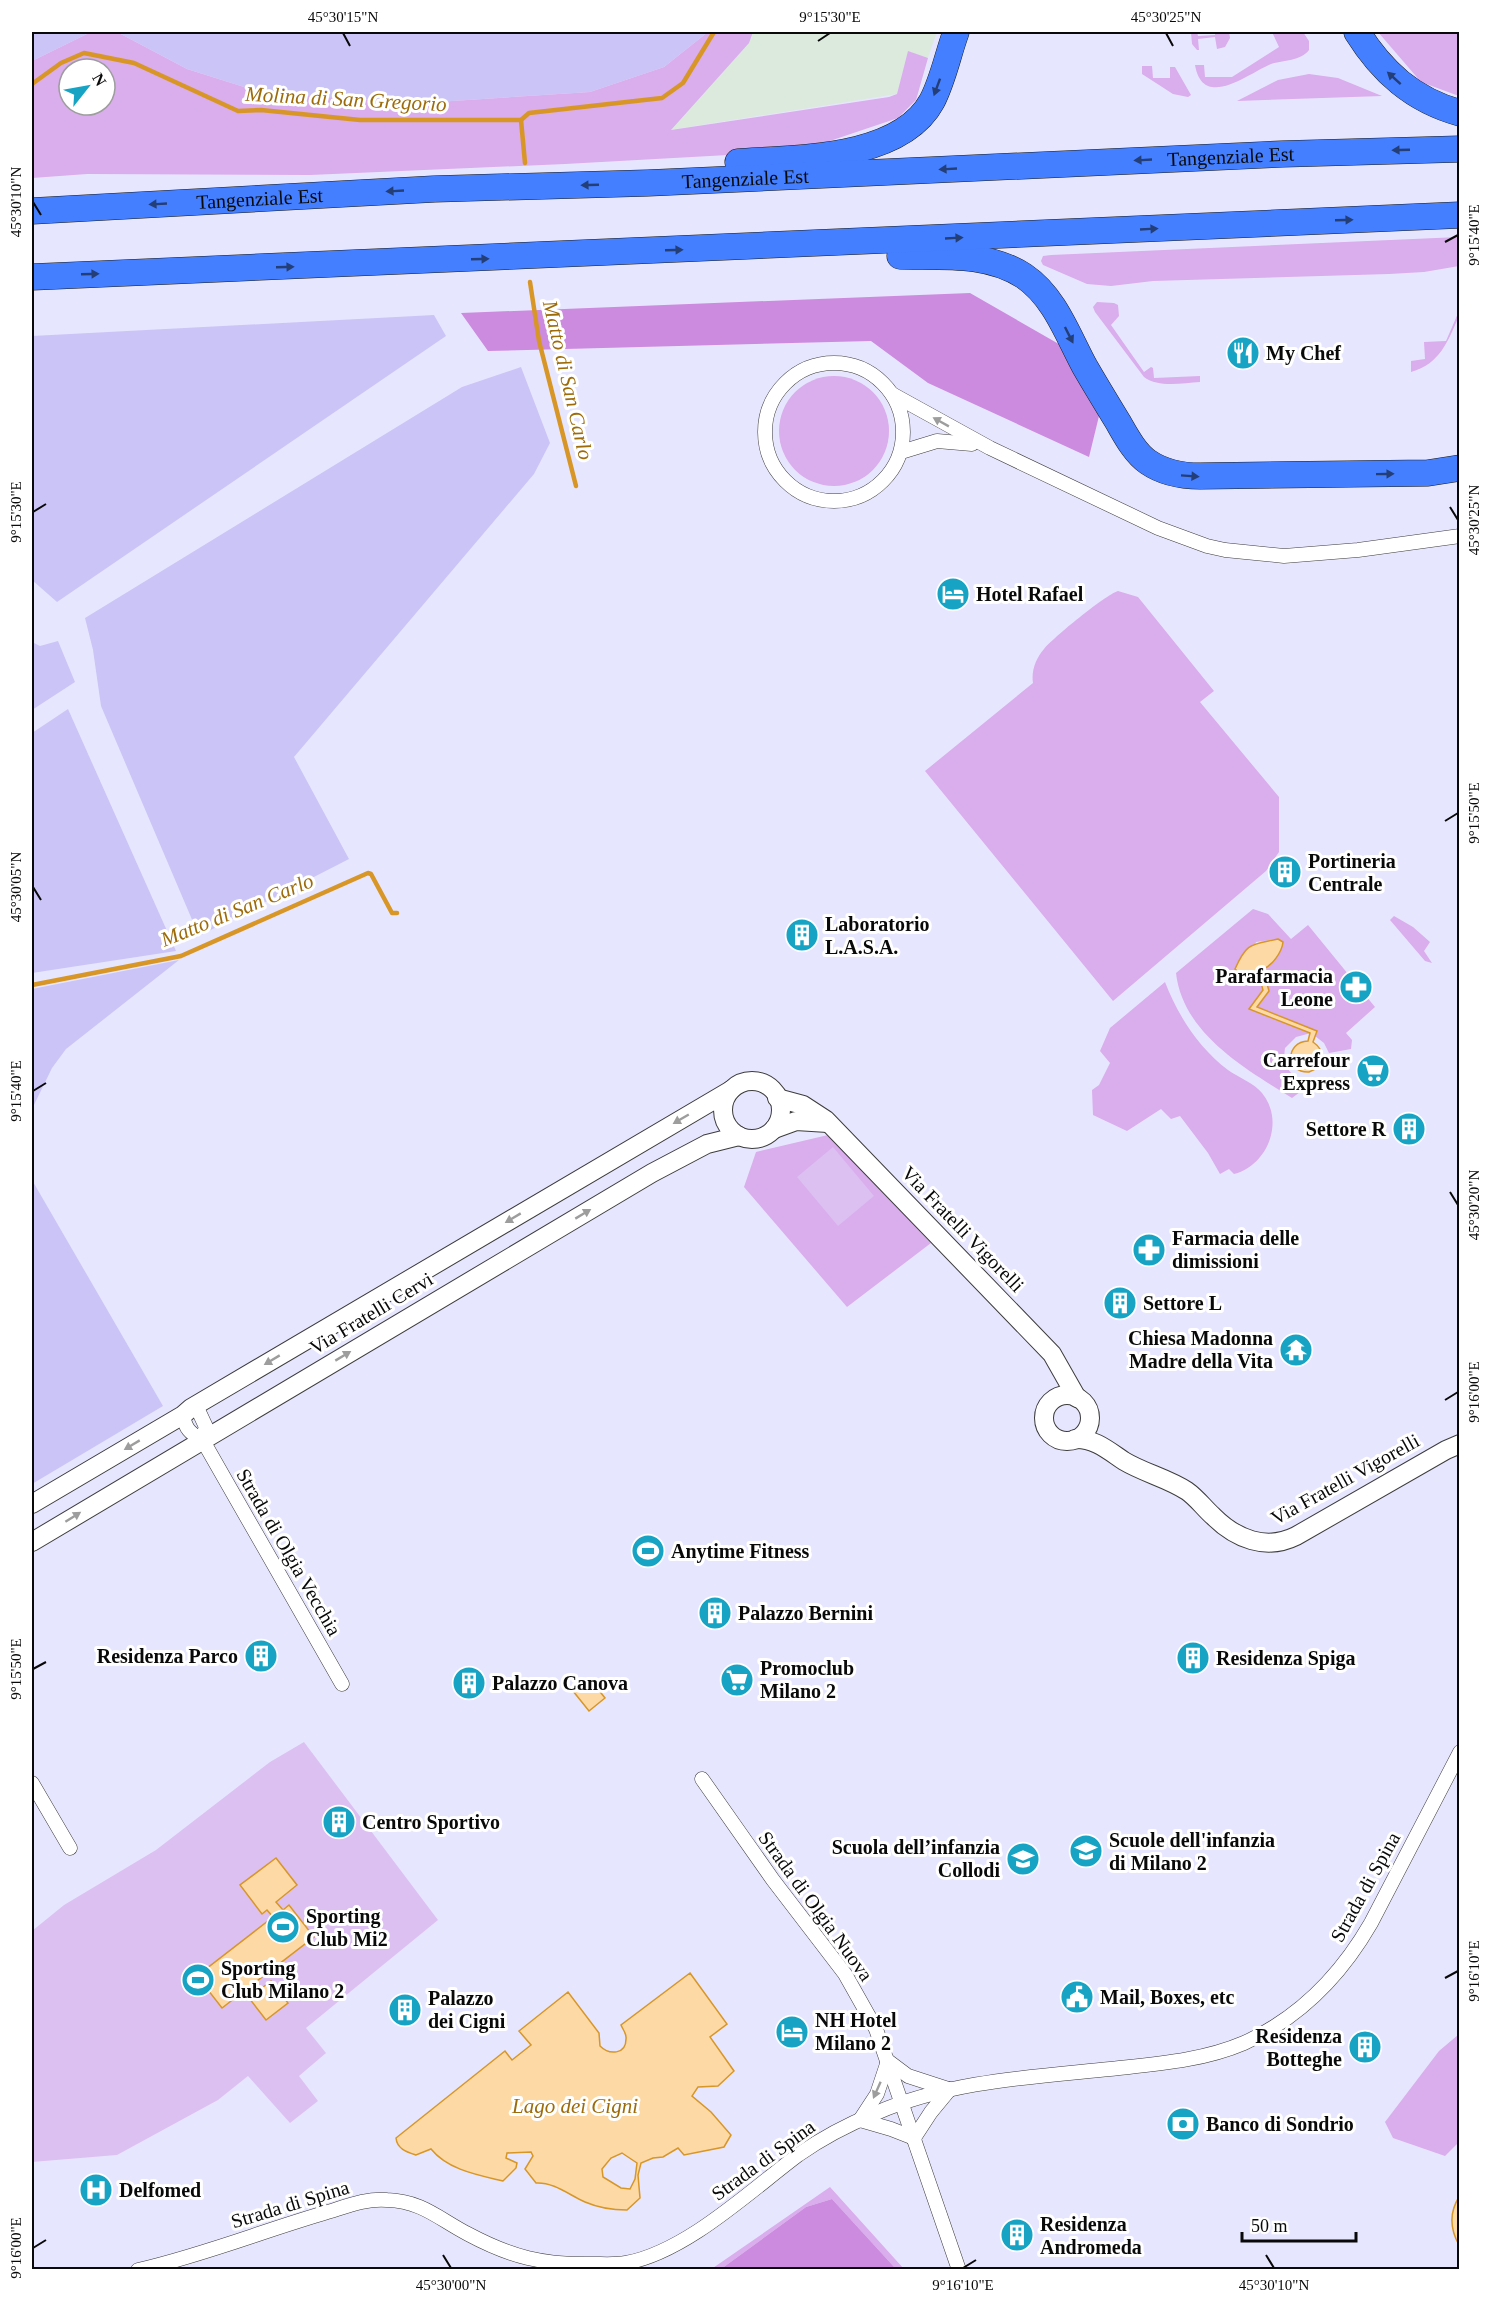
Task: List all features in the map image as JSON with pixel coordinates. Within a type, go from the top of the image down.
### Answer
[{"type":"highway","points":[[648,183],[696,165],[826,155],[890,137],[920,117],[932,101],[956,32]]},
{"type":"highway","points":[[1357,32],[1380,65],[1398,82],[1424,100],[1460,113]]},
{"type":"highway","name":"Tangenziale Est","points":[[32,211],[434,189],[648,183],[1460,148]]},
{"type":"highway","points":[[32,277],[1460,215]]},
{"type":"highway","points":[[854,242],[890,256],[974,258],[993,262],[1024,276],[1037,286],[1050,304],[1130,442],[1146,461],[1162,469],[1182,476],[1200,476],[1428,473],[1460,468]]},
{"type":"street","points":[[825,363],[851,364],[874,375],[892,394],[900,409],[904,426],[901,452],[894,468],[877,487],[858,497],[833,501],[808,496],[786,482],[772,462],[766,444],[766,418],[772,402],[787,381],[808,368],[825,363]]},
{"type":"street","points":[[892,394],[990,448],[1158,528],[1207,546],[1284,556],[1359,550],[1460,536]]},
{"type":"street","points":[[901,452],[937,441],[956,441],[990,448]]},
{"type":"street","points":[[774,1129],[780,1114],[777,1098],[769,1087],[755,1082],[740,1084],[731,1090],[724,1103],[723,1111],[728,1126],[740,1136],[762,1137],[788,1122],[830,1124]]},
{"type":"street","name":"Via Fratelli Cervi","points":[[32,1504],[731,1090]]},
{"type":"street","name":"Via Fratelli Vigorelli","points":[[777,1098],[806,1107],[830,1124],[1052,1354],[1077,1398]]},
{"type":"street","name":"Via Fratelli Cervi","points":[[32,1542],[652,1173],[713,1142],[740,1136]]},
{"type":"street","points":[[1060,1367],[1060,1389],[1047,1406],[1044,1414],[1046,1426],[1051,1434],[1059,1439],[1075,1439],[1084,1433],[1089,1423]]},
{"type":"street","points":[[1054,1399],[1068,1395],[1077,1398],[1088,1410],[1089,1423],[1100,1445]]},
{"type":"street","points":[[187,1411],[199,1412],[206,1427],[202,1439]]},
{"type":"street","name":"Strada di Olgia Vecchia","points":[[202,1439],[342,1684]]},
{"type":"street","name":"Via Fratelli Vigorelli","points":[[1075,1439],[1085,1439],[1100,1445],[1136,1467],[1185,1490],[1223,1526],[1239,1536],[1270,1544],[1296,1536],[1450,1447],[1460,1444]]},
{"type":"street","name":"Strada di Spina","points":[[138,2270],[171,2263],[302,2220],[374,2200],[395,2200],[419,2205],[468,2234],[528,2259],[570,2267],[623,2264],[670,2247],[727,2211],[810,2147],[860,2120],[902,2103],[950,2089],[1019,2078],[1178,2062],[1243,2043],[1294,2013],[1335,1975],[1365,1935],[1460,1752]]},
{"type":"street","name":"Strada di Olgia Nuova","points":[[702,1779],[773,1880],[845,1974],[876,2029],[959,2270]]},
{"type":"street","points":[[32,1783],[70,1848]]},
{"type":"street","points":[[888,2061],[908,2076],[950,2089],[914,2138],[891,2128],[860,2120],[877,2094],[888,2061]]},
{"type":"shaded area","points":[[32,32],[91,32],[32,61]]},
{"type":"shaded area","points":[[91,32],[117,32],[187,69],[263,93],[421,103],[590,92],[664,67],[708,32],[753,32],[749,43],[671,130],[889,97],[897,94],[908,51],[928,58],[916,100],[898,118],[800,151],[310,175],[87,174],[32,178],[32,61]]},
{"type":"shaded area","points":[[117,32],[708,32],[664,67],[590,92],[421,103],[263,93],[187,69]]},
{"type":"shaded area","points":[[753,32],[937,32],[928,58],[908,52],[897,94],[670,130],[749,43]]},
{"type":"shaded area","points":[[1191,32],[1197,32],[1198,36],[1229,32],[1230,38],[1225,47],[1217,49],[1215,37],[1198,39],[1199,50],[1197,50],[1192,44]]},
{"type":"shaded area","points":[[1272,32],[1303,32],[1309,41],[1309,50],[1306,54],[1271,64],[1228,85],[1207,86],[1200,79],[1195,65],[1204,65],[1205,77],[1232,77],[1279,47]]},
{"type":"shaded area","points":[[1378,32],[1459,32],[1459,96],[1421,82]]},
{"type":"shaded area","points":[[1142,66],[1152,66],[1153,78],[1170,78],[1170,67],[1175,67],[1191,95],[1188,97],[1173,94],[1142,74]]},
{"type":"shaded area","points":[[1309,74],[1338,78],[1382,96],[1237,101],[1278,80]]},
{"type":"shaded area","points":[[1459,237],[1459,266],[1424,272],[1153,281],[1111,286],[1087,284],[1043,265],[1041,261],[1043,256],[1051,255]]},
{"type":"shaded area","points":[[970,293],[1064,347],[1099,416],[1089,457],[928,383],[871,341],[488,351],[461,313]]},
{"type":"shaded area","points":[[1097,302],[1118,305],[1119,316],[1111,325],[1144,372],[1151,367],[1154,378],[1200,376],[1200,382],[1164,384],[1144,377],[1095,312],[1093,307]]},
{"type":"shaded area","points":[[1459,311],[1459,316],[1442,350],[1429,363],[1411,372],[1411,361],[1425,359],[1424,342],[1446,341]]},
{"type":"shaded area","points":[[434,315],[446,336],[57,602],[32,580],[32,336]]},
{"type":"shaded area","points":[[521,367],[550,443],[534,474],[294,757],[349,859],[199,936],[101,706],[93,650],[85,618],[462,387]]},
{"type":"shaded area","points":[[834,376],[855,380],[873,392],[885,410],[889,431],[885,452],[873,470],[855,482],[834,486],[813,482],[795,470],[783,452],[779,431],[783,410],[795,392],[813,380]]},
{"type":"shaded area","points":[[1118,591],[1138,597],[1214,691],[1200,702],[1279,797],[1279,852],[1266,871],[1113,1001],[925,771],[1033,683],[1035,665],[1044,649],[1080,617]]},
{"type":"shaded area","points":[[58,641],[75,682],[32,710],[32,642],[40,646]]},
{"type":"shaded area","points":[[68,709],[176,951],[32,973],[32,733]]},
{"type":"shaded area","points":[[1253,909],[1268,914],[1291,939],[1308,925],[1375,1007],[1346,1033],[1352,1040],[1351,1049],[1329,1053],[1324,1043],[1315,1036],[1317,1031],[1257,1007],[1269,991],[1263,969],[1278,939],[1256,942],[1242,975],[1258,971],[1263,989],[1250,1009],[1311,1033],[1296,1037],[1285,1048],[1284,1054],[1288,1070],[1296,1077],[1307,1080],[1308,1086],[1292,1098],[1237,1062],[1204,1032],[1181,995],[1176,973]]},
{"type":"shaded area","points":[[1394,916],[1413,927],[1430,942],[1424,951],[1432,963],[1425,961],[1390,920]]},
{"type":"shaded area","points":[[179,960],[66,1049],[52,1068],[32,1109],[32,989]]},
{"type":"shaded area","points":[[1165,982],[1183,1019],[1208,1052],[1228,1070],[1259,1090],[1269,1104],[1272,1129],[1264,1152],[1246,1169],[1234,1174],[1229,1169],[1220,1174],[1208,1153],[1180,1116],[1171,1119],[1161,1109],[1127,1131],[1093,1115],[1092,1090],[1099,1085],[1110,1063],[1100,1051],[1110,1028]]},
{"type":"shaded area","points":[[828,1135],[931,1243],[847,1307],[744,1187],[756,1152]]},
{"type":"shaded area","points":[[833,1147],[874,1196],[838,1226],[797,1177]]},
{"type":"shaded area","points":[[32,1180],[163,1406],[32,1484]]},
{"type":"shaded area","name":"Sporting Club Milano 2","points":[[304,1742],[438,1920],[306,2028],[326,2053],[299,2076],[318,2101],[290,2123],[248,2076],[218,2100],[117,2155],[32,2162],[32,1931],[64,1905],[156,1850],[270,1762]]},
{"type":"shaded area","points":[[1458,2035],[1459,2142],[1445,2156],[1393,2138],[1385,2122],[1439,2051]]},
{"type":"shaded area","points":[[830,2187],[904,2269],[896,2269],[832,2199],[806,2207],[721,2269],[710,2270]]},
{"type":"shaded area","points":[[832,2199],[896,2269],[721,2269],[806,2207]]},
{"type":"water","points":[[1278,939],[1283,942],[1279,954],[1263,969],[1269,991],[1257,1007],[1317,1031],[1313,1042],[1320,1050],[1322,1058],[1321,1063],[1309,1072],[1295,1068],[1291,1057],[1295,1046],[1308,1041],[1310,1033],[1249,1009],[1263,990],[1258,972],[1242,975],[1235,969],[1243,954],[1251,946]]},
{"type":"water","points":[[589,1678],[605,1698],[589,1711],[573,1691]]},
{"type":"water","name":"Sporting Club Mi2","points":[[276,1858],[297,1885],[276,1902],[283,1910],[289,1905],[314,1937],[222,2008],[197,1976],[273,1917],[267,1910],[262,1914],[240,1885]]},
{"type":"water","name":"Lago dei Cigni","points":[[690,1973],[727,2024],[710,2037],[734,2071],[718,2086],[698,2087],[692,2096],[711,2112],[731,2135],[724,2147],[684,2155],[678,2148],[663,2157],[641,2163],[638,2175],[640,2198],[627,2210],[595,2206],[555,2187],[536,2183],[525,2169],[533,2156],[531,2152],[507,2153],[506,2158],[517,2163],[516,2168],[503,2181],[455,2167],[431,2149],[416,2155],[403,2150],[398,2145],[396,2138],[505,2051],[512,2060],[531,2045],[519,2031],[568,1992],[599,2033],[600,2046],[604,2049],[616,2052],[623,2048],[626,2037],[621,2025]],"holes":[[[622,2153],[637,2163],[635,2179],[630,2189],[621,2188],[603,2177],[602,2169],[611,2158]]]},
{"type":"water","points":[[271,1981],[288,2003],[266,2020],[249,1998]]},
{"type":"water","points":[[1459,2197],[1459,2245],[1454,2233],[1452,2215]]},
{"type":"waterway","name":"Molina di San Gregorio","points":[[32,84],[61,63],[84,53],[134,63],[238,111],[261,110],[360,120],[521,120],[529,113],[662,98],[683,83],[714,32]]},
{"type":"waterway","name":"Matto di San Carlo","points":[[521,120],[525,163]]},
{"type":"waterway","name":"Matto di San Carlo","points":[[530,282],[539,341],[576,486]]},
{"type":"waterway","name":"Matto di San Carlo","points":[[32,985],[181,956],[368,873],[371,874],[392,913],[397,913]]},
{"type":"place","name":"My Chef","points":[[1243,353]]},
{"type":"place","name":"Hotel Rafael","points":[[953,594]]},
{"type":"place","name":"Portineria Centrale","points":[[1285,872]]},
{"type":"place","name":"Laboratorio L.A.S.A.","points":[[802,935]]},
{"type":"place","name":"Parafarmacia Leone","points":[[1356,987]]},
{"type":"place","name":"Carrefour Express","points":[[1373,1071]]},
{"type":"place","name":"Settore R","points":[[1409,1129]]},
{"type":"place","name":"Farmacia delle dimissioni","points":[[1149,1250]]},
{"type":"place","name":"Settore L","points":[[1120,1303]]},
{"type":"place","name":"Chiesa Madonna Madre della Vita","points":[[1296,1350]]},
{"type":"place","name":"Anytime Fitness","points":[[648,1551]]},
{"type":"place","name":"Palazzo Bernini","points":[[715,1613]]},
{"type":"place","name":"Residenza Parco","points":[[261,1656]]},
{"type":"place","name":"Residenza Spiga","points":[[1193,1658]]},
{"type":"place","name":"Promoclub Milano 2","points":[[737,1680]]},
{"type":"place","name":"Palazzo Canova","points":[[469,1683]]},
{"type":"place","name":"Centro Sportivo","points":[[339,1822]]},
{"type":"place","name":"Scuole dell'infanzia di Milano 2","points":[[1086,1851]]},
{"type":"place","name":"Scuola dell’infanzia Collodi","points":[[1023,1859]]},
{"type":"place","name":"Sporting Club Mi2","points":[[283,1927]]},
{"type":"place","name":"Sporting Club Milano 2","points":[[198,1980]]},
{"type":"place","name":"Mail, Boxes, etc","points":[[1077,1997]]},
{"type":"place","name":"Palazzo dei Cigni","points":[[405,2010]]},
{"type":"place","name":"NH Hotel Milano 2","points":[[792,2032]]},
{"type":"place","name":"Residenza Botteghe","points":[[1365,2047]]},
{"type":"place","name":"Banco di Sondrio","points":[[1183,2124]]},
{"type":"place","name":"Delfomed","points":[[96,2190]]},
{"type":"place","name":"Residenza Andromeda","points":[[1017,2235]]}]
